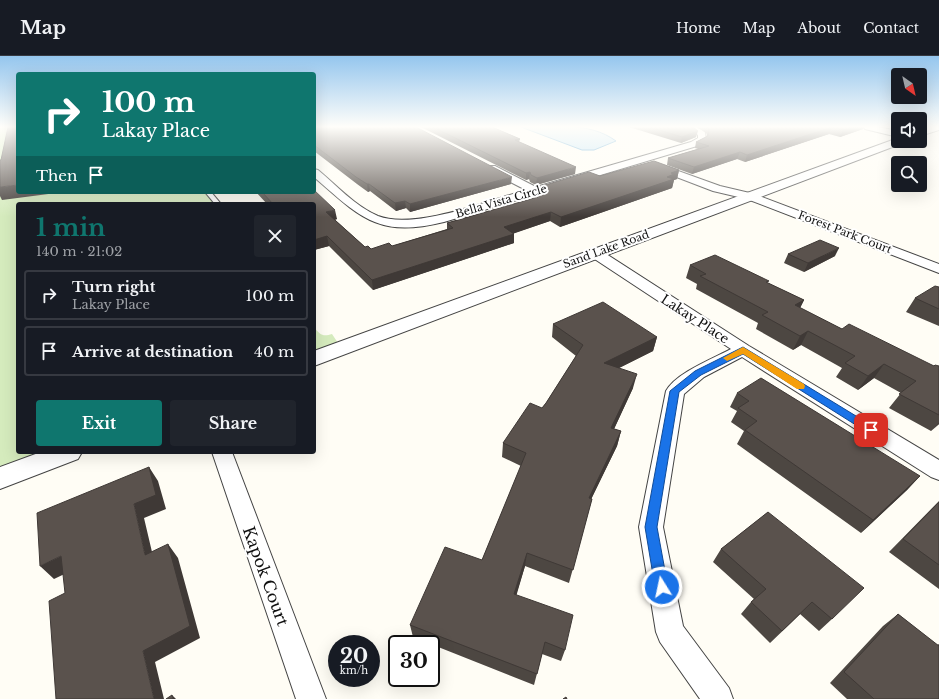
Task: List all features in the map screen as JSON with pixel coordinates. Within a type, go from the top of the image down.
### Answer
[{"type":"street","name":"Bella Vista Circle","points":[[316,174],[365,214],[379,220],[397,223],[420,223],[440,219],[651,157]]},
{"type":"street","points":[[658,157],[729,184],[750,196]]},
{"type":"street","name":"Sand Lake Road","points":[[316,358],[855,157]]},
{"type":"street","points":[[640,160],[717,189],[750,196]]},
{"type":"street","points":[[480,162],[534,191]]},
{"type":"street","points":[[680,174],[693,170]]},
{"type":"street","name":"Forest Park Court","points":[[750,196],[939,269]]},
{"type":"street","name":"Lakay Place","points":[[595,253],[743,350],[939,471]]},
{"type":"street","points":[[718,699],[670,632],[651,527],[675,391],[698,373],[743,350]]},
{"type":"street","points":[[0,478],[64,454]]},
{"type":"street","name":"Kapok Court","points":[[223,454],[311,699]]},
{"type":"lane","points":[[210,194],[216,202]]},
{"type":"green space","points":[[0,157],[16,157],[16,194],[214,194],[220,202],[16,202],[16,454],[38,454],[0,468]]},
{"type":"green space","points":[[316,330],[322,335],[332,334],[338,343],[316,351]]},
{"type":"building","points":[[2,157],[16,157],[16,185],[0,187]]},
{"type":"building","points":[[330,157],[474,157],[512,177],[410,204],[405,201],[395,203],[369,184],[356,177]]},
{"type":"building","points":[[494,157],[553,157],[576,167],[537,178],[531,175],[530,172],[526,173]]},
{"type":"building","points":[[671,157],[725,157],[694,167],[668,158]]},
{"type":"building","points":[[654,161],[679,170],[671,173],[674,174],[667,177],[674,179],[561,217],[551,212],[504,227],[514,234],[372,280],[327,236],[316,239],[316,202],[271,202],[264,194],[316,194],[316,192],[335,210],[326,212],[365,247],[368,246],[371,249],[389,243],[392,246],[453,228],[447,223],[538,197],[535,188],[589,172],[600,176]]},
{"type":"building","points":[[820,240],[839,248],[808,263],[788,254]]},
{"type":"building","points":[[715,255],[804,300],[795,305],[842,329],[849,324],[934,366],[939,366],[939,415],[899,394],[916,381],[884,364],[868,376],[845,363],[855,356],[808,331],[800,336],[762,315],[768,312],[700,276],[706,274],[690,265]]},
{"type":"building","points":[[935,286],[939,287],[939,309],[915,298]]},
{"type":"building","points":[[603,302],[657,337],[604,363],[637,374],[611,428],[621,431],[589,498],[592,499],[573,570],[527,553],[514,594],[573,615],[565,650],[545,642],[537,674],[440,637],[440,635],[436,635],[410,625],[445,547],[482,560],[526,453],[503,443],[530,403],[542,408],[583,345],[553,324]]},
{"type":"building","points":[[761,378],[920,476],[873,520],[745,430],[757,421],[738,408],[749,401],[737,393]]},
{"type":"building","points":[[149,467],[156,495],[134,504],[145,555],[168,544],[190,626],[143,651],[154,699],[56,699],[49,601],[65,593],[61,556],[40,566],[37,513]]},
{"type":"building","points":[[939,502],[939,565],[903,539]]},
{"type":"building","points":[[768,512],[864,588],[832,619],[812,602],[782,631],[751,602],[766,589],[721,549]]},
{"type":"building","points":[[898,614],[939,646],[939,699],[874,699],[844,672]]},
{"type":"building","points":[[172,695],[173,699],[166,699]]},
{"type":"slow traffic","points":[[727,358],[743,350],[801,386]]},
{"type":"route","points":[[662,587],[651,527],[675,391],[698,373],[743,350],[871,430]]}]
